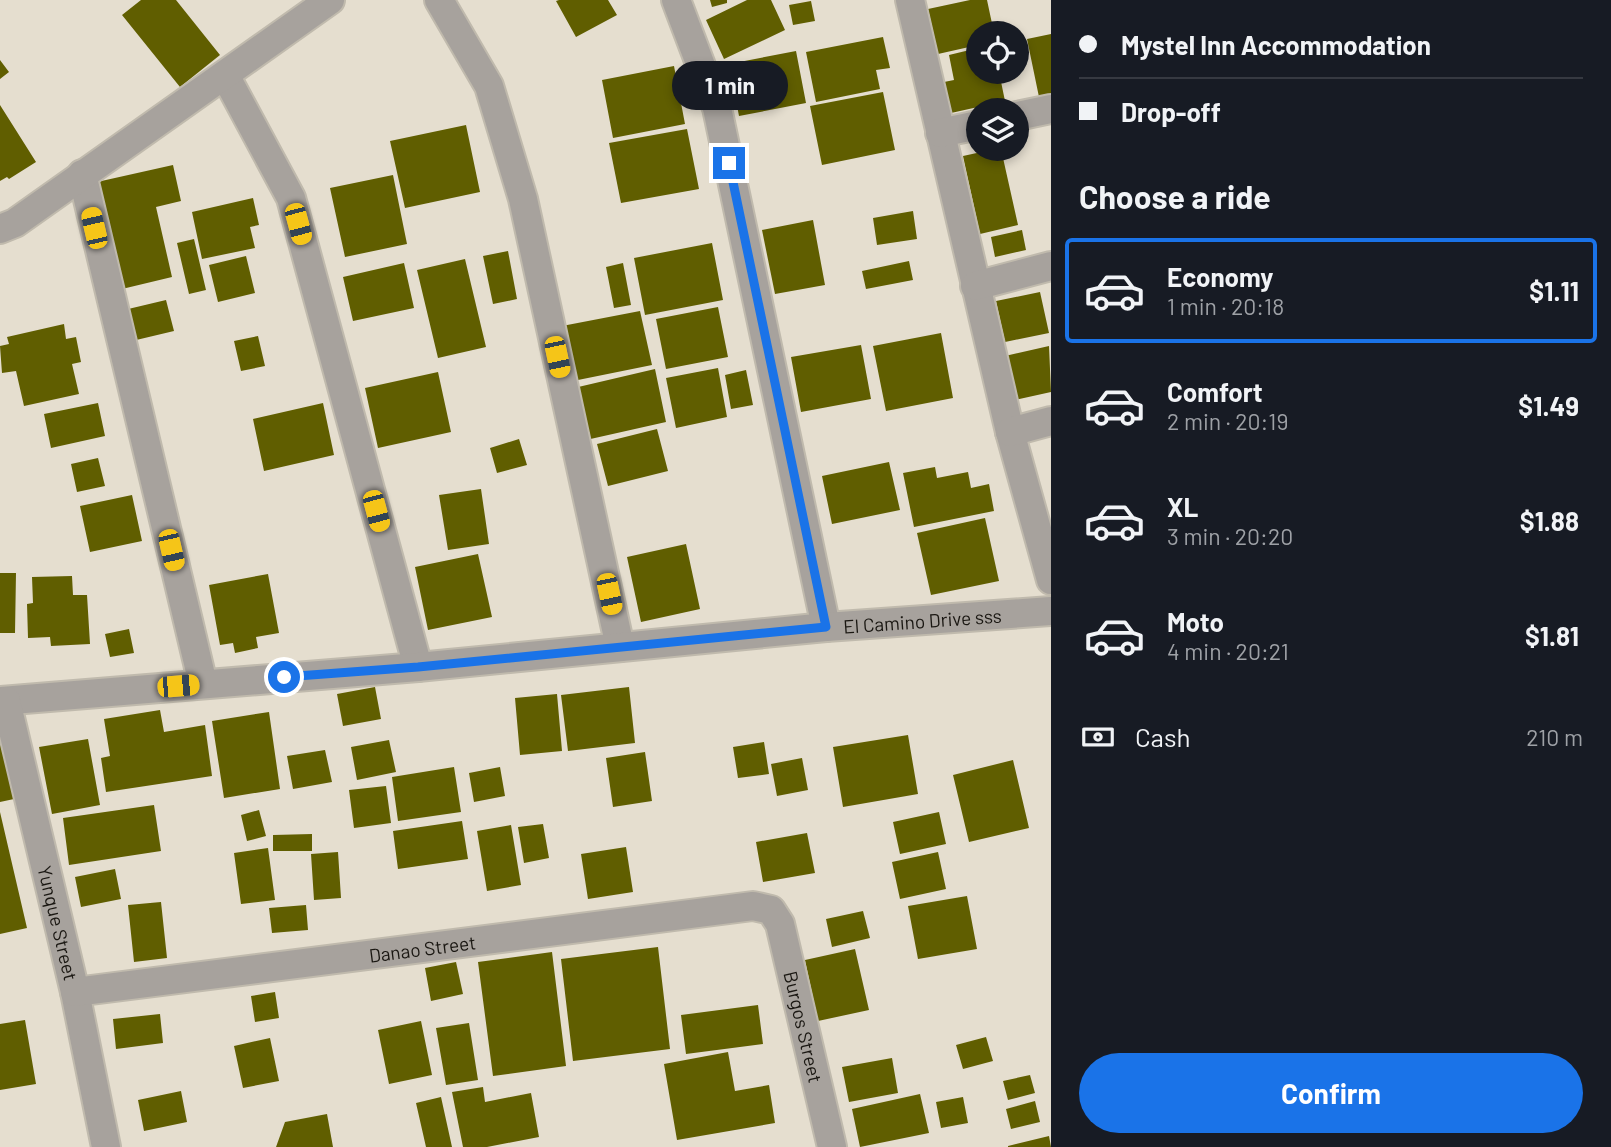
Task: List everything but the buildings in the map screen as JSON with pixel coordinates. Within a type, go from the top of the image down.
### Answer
[{"type":"street","points":[[0,229],[15,223],[330,0]]},
{"type":"street","points":[[439,0],[488,86],[523,199],[620,647]]},
{"type":"street","points":[[676,0],[717,108],[826,627]]},
{"type":"street","points":[[909,0],[1010,432],[1051,580]]},
{"type":"street","points":[[225,75],[291,198],[418,667]]},
{"type":"street","points":[[1029,114],[1051,109]]},
{"type":"street","points":[[940,133],[966,128]]},
{"type":"street","points":[[82,174],[203,684]]},
{"type":"street","points":[[975,286],[1051,266]]},
{"type":"street","points":[[1010,432],[1051,421]]},
{"type":"street","name":"El Camino Drive sss","points":[[3,701],[418,667],[826,627],[1051,611]]},
{"type":"street","name":"Yunque Street","points":[[3,701],[75,992],[106,1147]]},
{"type":"street","name":"Danao Street","points":[[75,992],[754,906],[771,910]]},
{"type":"street","name":"Burgos Street","points":[[771,910],[780,924],[832,1147]]},
{"type":"route","points":[[284,677],[418,667],[826,627],[729,163]]}]
